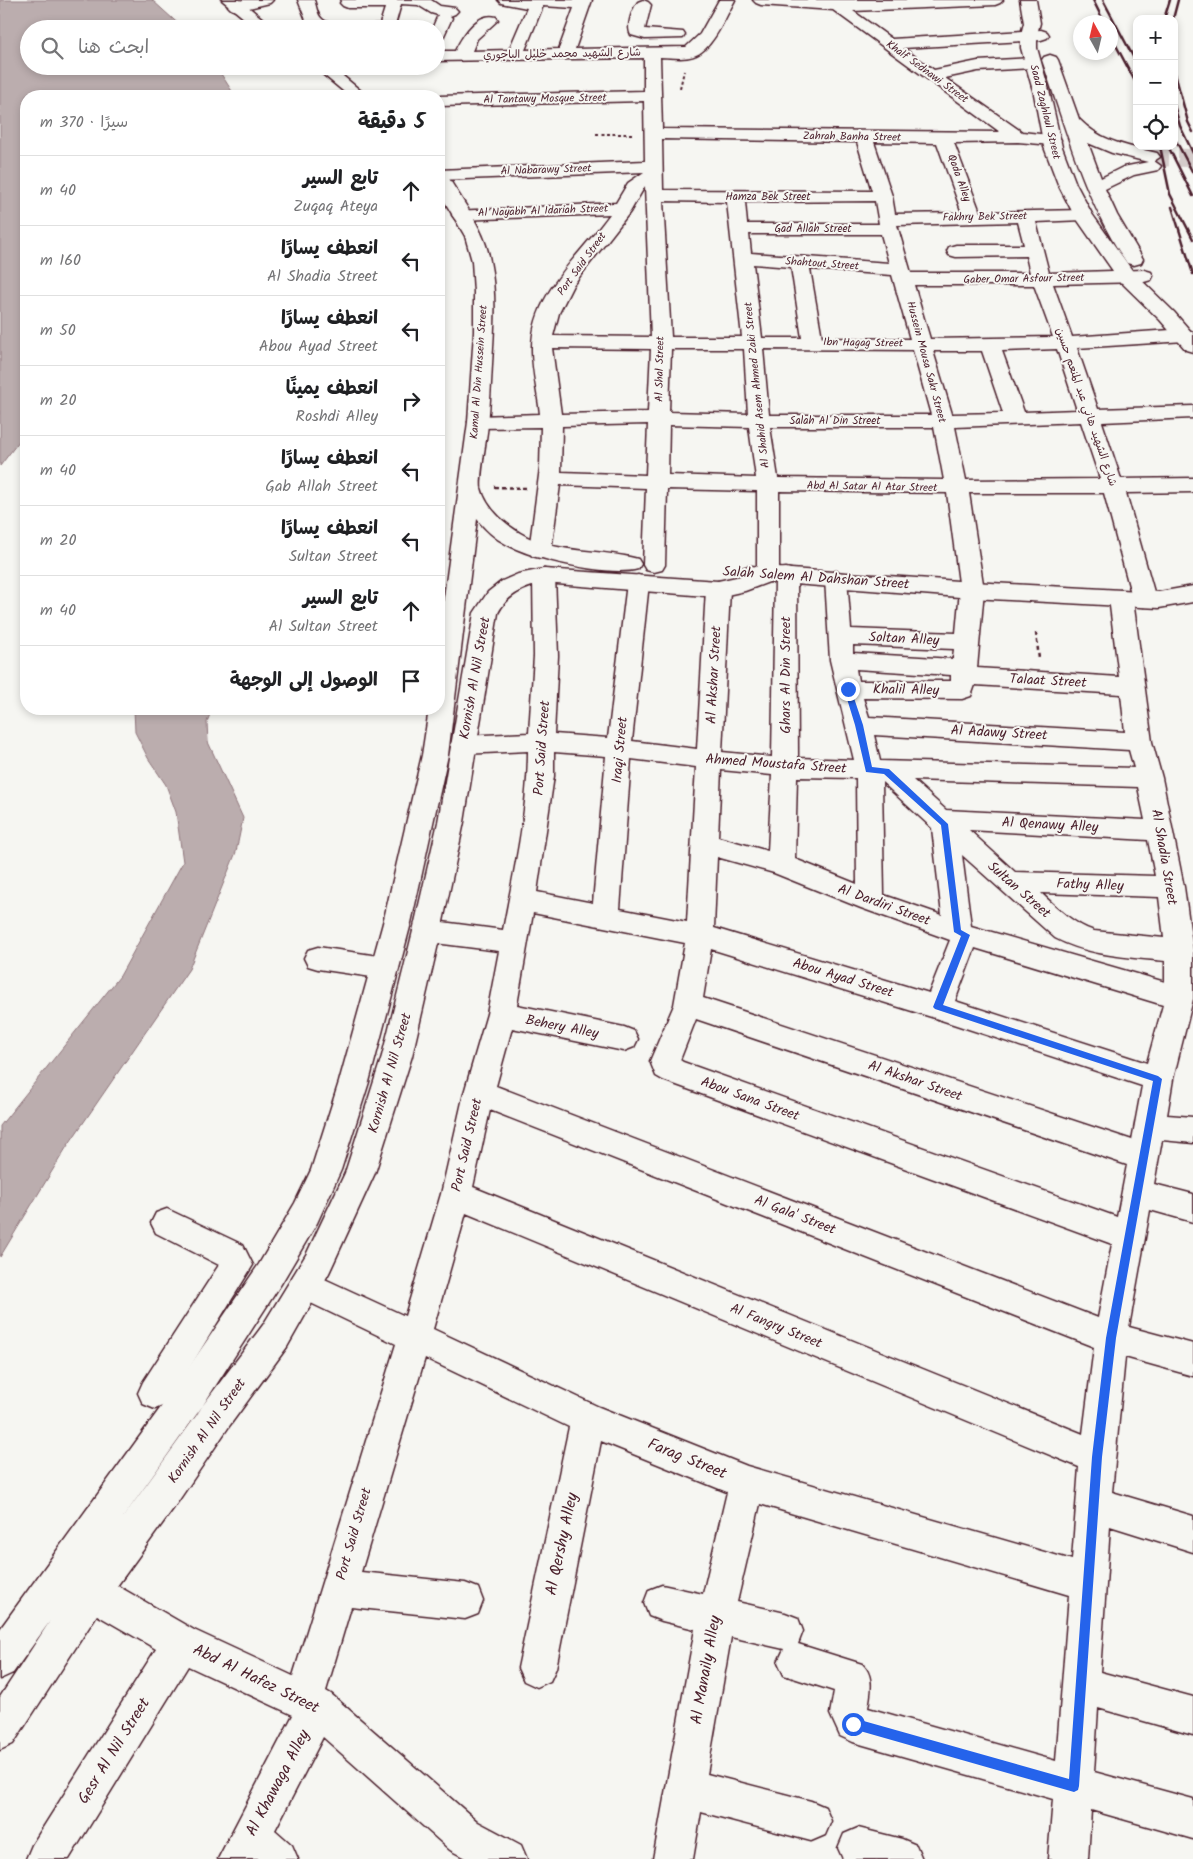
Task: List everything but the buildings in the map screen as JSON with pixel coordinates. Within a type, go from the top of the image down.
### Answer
[{"type":"street","points":[[233,3],[265,0]]},
{"type":"street","points":[[306,0],[315,20]]},
{"type":"street","points":[[506,0],[584,2],[566,53]]},
{"type":"street","points":[[660,7],[644,2],[636,31],[642,34],[706,36],[727,0]]},
{"type":"street","points":[[761,0],[843,4],[995,0]]},
{"type":"street","name":"Saad Zaghloul Street","points":[[1028,0],[1034,31],[1071,120],[1096,187],[1135,277]]},
{"type":"street","points":[[364,20],[422,1],[436,10],[447,14],[444,20]]},
{"type":"street","points":[[515,55],[537,2]]},
{"type":"street","points":[[233,3],[255,20]]},
{"type":"street","points":[[348,3],[393,10]]},
{"type":"street","name":"Khalf Sednawi Street","points":[[843,4],[889,44],[1018,138]]},
{"type":"street","points":[[366,15],[393,10]]},
{"type":"street","points":[[461,56],[470,37],[490,20]]},
{"type":"street","points":[[889,44],[1034,31]]},
{"type":"street","name":"Saad Zaghloul Street","points":[[1034,31],[1029,48],[1052,140],[1059,165],[1083,215],[1189,340]]},
{"type":"street","name":"شارع الشهيد محمد خليل الباجوري","points":[[445,56],[687,53],[694,50],[706,36]]},
{"type":"street","name":"Al Shal Street","points":[[646,574],[657,482],[661,343],[652,134],[652,52]]},
{"type":"street","points":[[931,76],[978,66],[1033,63]]},
{"type":"street","points":[[332,75],[351,90]]},
{"type":"street","name":"Al Tantawy Mosque Street","points":[[445,96],[652,96]]},
{"type":"street","points":[[1071,120],[1079,130],[1092,139],[1109,147],[1152,161],[1096,187]]},
{"type":"street","name":"Zahrah Banha Street","points":[[652,134],[1052,140]]},
{"type":"street","name":"Hussein Mousa Sakr Street","points":[[864,137],[883,196],[888,224],[943,421],[957,488],[972,590],[965,678]]},
{"type":"street","name":"Qada Alley","points":[[944,138],[973,218]]},
{"type":"street","name":"Al Nabarawy Street","points":[[445,176],[654,170]]},
{"type":"street","name":"Port Said Street","points":[[312,1703],[338,1588],[456,1194],[479,1093],[500,1014],[538,806],[546,664],[542,564],[550,483],[551,419],[542,342],[544,327],[567,281],[624,208],[634,186],[640,179],[654,170]]},
{"type":"street","name":"Kamal Al Din Hussein Street","points":[[445,187],[474,236],[481,261],[484,292],[484,332],[478,422],[469,486]]},
{"type":"street","name":"Hamza Bek Street","points":[[654,195],[735,197],[883,196]]},
{"type":"street","name":"Al Shahid Asem Ahmed Zaki Street","points":[[735,197],[753,343],[759,421],[777,575]]},
{"type":"street","name":"Al Nayabh Al Idariah Street","points":[[461,215],[624,208]]},
{"type":"street","name":"Fakhry Bek Street","points":[[888,224],[946,218],[1083,215]]},
{"type":"street","name":"شارع الشهيد هاني عبد المنعم حسين","points":[[1026,216],[1041,279],[1065,343],[1113,486],[1141,599]]},
{"type":"street","points":[[946,218],[965,280]]},
{"type":"street","name":"Gad Allah Street","points":[[738,228],[888,224]]},
{"type":"street","points":[[956,251],[1034,250]]},
{"type":"street","name":"Shahtout Street","points":[[743,258],[799,262],[903,275]]},
{"type":"street","points":[[799,262],[813,342]]},
{"type":"street","name":"Gaber Omar Asfour Street","points":[[903,275],[965,280],[1135,277]]},
{"type":"street","name":"Ibn Hagag Street","points":[[542,342],[813,342],[990,345],[1189,340]]},
{"type":"street","points":[[990,345],[1014,417]]},
{"type":"street","name":"Salah Al Din Street","points":[[478,422],[659,418],[759,421],[943,421],[1193,412]]},
{"type":"street","name":"Abd Al Satar Al Atar Street","points":[[550,483],[657,482],[768,486],[957,488],[1193,485]]},
{"type":"street","points":[[469,486],[478,506],[494,525],[542,564]]},
{"type":"street","name":"Kornish Al Nil Street","points":[[445,676],[469,486]]},
{"type":"street","name":"Kornish Al Nil Street","points":[[0,1660],[163,1494],[218,1413],[275,1336],[318,1263],[360,1174],[396,1056],[427,931],[451,822],[486,612],[490,604],[506,588],[518,582],[542,564],[646,574],[718,589],[777,575]]},
{"type":"street","name":"Salah Salem Al Dahshan Street","points":[[646,574],[777,575],[972,590],[1141,599],[1193,594]]},
{"type":"street","name":"Iraqi Street","points":[[606,917],[619,748],[646,574]]},
{"type":"street","name":"Ghars Al Din Street","points":[[777,575],[785,767],[781,865]]},
{"type":"street","points":[[836,579],[842,660],[848,689],[859,725],[878,771],[872,901]]},
{"type":"street","name":"Al Akshar Street","points":[[709,760],[718,589]]},
{"type":"street","points":[[1141,599],[1193,608]]},
{"type":"street","name":"Al Shadia Street","points":[[1068,1859],[1097,1457],[1111,1338],[1128,1235],[1158,1079],[1182,974],[1172,887],[1149,778],[1139,742],[1132,686],[1141,599]]},
{"type":"street","name":"Soltan Alley","points":[[840,636],[968,642]]},
{"type":"street","points":[[842,660],[965,678]]},
{"type":"street","name":"Talaat Street","points":[[965,678],[1132,686]]},
{"type":"street","name":"Khalil Alley","points":[[848,689],[958,691],[965,678]]},
{"type":"street","name":"Kornish Al Nil Street","points":[[0,1731],[78,1581],[184,1404],[208,1340],[274,1267],[306,1214],[326,1170],[354,1082],[397,924],[435,755],[440,715]]},
{"type":"street","name":"Al Adawy Street","points":[[859,725],[1139,742]]},
{"type":"street","name":"Ahmed Moustafa Street","points":[[463,744],[541,742],[619,748],[709,760],[785,767],[1149,778]]},
{"type":"street","name":"Abou Sana Street","points":[[709,760],[700,935],[688,1004],[665,1061],[669,1069],[1128,1235]]},
{"type":"street","name":"Sultan Street","points":[[878,771],[942,822],[1065,930],[1076,936],[1182,974]]},
{"type":"street","points":[[938,1007],[962,933],[942,822]]},
{"type":"street","name":"Al Qenawy Alley","points":[[942,822],[1160,831]]},
{"type":"street","name":"Al Dardiri Street","points":[[706,844],[781,865],[872,901],[962,933],[1182,974]]},
{"type":"street","name":"Fathy Alley","points":[[1009,882],[1172,887]]},
{"type":"street","name":"Abou Ayad Street","points":[[522,900],[700,935],[938,1007],[1158,1079]]},
{"type":"street","points":[[427,931],[514,942]]},
{"type":"street","points":[[318,958],[385,968]]},
{"type":"street","name":"Al Akshar Street","points":[[688,1004],[1143,1157]]},
{"type":"street","name":"Behery Alley","points":[[500,1014],[624,1039]]},
{"type":"street","name":"Al Gala' Street","points":[[479,1093],[1111,1338],[1193,1360]]},
{"type":"street","points":[[1150,1126],[1193,1130]]},
{"type":"street","points":[[1137,1193],[1193,1208]]},
{"type":"street","name":"Al Fangry Street","points":[[456,1194],[1097,1457]]},
{"type":"street","points":[[155,1393],[208,1340],[237,1265],[232,1255],[167,1223]]},
{"type":"street","name":"Farag Street","points":[[305,1285],[588,1419],[747,1483],[1088,1583]]},
{"type":"street","name":"Al Qershy Alley","points":[[537,1668],[588,1419]]},
{"type":"street","name":"Al Manaily Alley","points":[[673,1859],[716,1615],[747,1483]]},
{"type":"street","points":[[1094,1504],[1193,1534]]},
{"type":"street","name":"Abd Al Hafez Street","points":[[78,1581],[181,1643],[312,1703],[461,1848],[507,1859]]},
{"type":"street","points":[[338,1588],[465,1601]]},
{"type":"street","points":[[662,1603],[716,1615],[791,1646],[849,1677],[852,1680],[853,1686],[848,1718],[853,1724],[1193,1818]]},
{"type":"street","name":"Gesr Al Nil Street","points":[[46,1859],[181,1643]]},
{"type":"street","points":[[1081,1686],[1193,1716]]},
{"type":"street","name":"Al Khawaga Alley","points":[[256,1851],[312,1703]]},
{"type":"street","points":[[685,1788],[811,1821]]},
{"type":"street","points":[[858,1848],[902,1859]]},
{"type":"path","points":[[596,134],[652,134]]},
{"type":"path","points":[[469,486],[550,483]]},
{"type":"shaded area","points":[[0,0],[152,0],[174,20],[20,20],[20,75],[222,75],[231,90],[20,90],[20,440],[0,466]]},
{"type":"shaded area","points":[[134,715],[210,715],[207,722],[208,742],[243,818],[236,852],[189,969],[66,1148],[0,1257],[0,1126],[120,976],[183,862],[176,812],[166,785],[148,758],[135,732]]},
{"type":"tunnel","points":[[1151,157],[1193,158]]},
{"type":"railway","points":[[1093,0],[1100,15]]},
{"type":"railway","points":[[1103,0],[1135,60]]},
{"type":"railway","points":[[1165,15],[1170,0]]},
{"type":"railway","points":[[1174,15],[1178,0]]},
{"type":"railway","points":[[1118,49],[1133,77]]},
{"type":"railway","points":[[1178,85],[1188,122],[1193,132]]},
{"type":"railway","points":[[1178,119],[1193,153]]},
{"type":"railway","points":[[1178,145],[1193,173]]},
{"type":"railway","points":[[1161,150],[1170,194],[1193,239]]},
{"type":"railway","points":[[1170,150],[1193,196]]},
{"type":"railway","points":[[1172,207],[1193,274]]},
{"type":"route","points":[[848,689],[859,725],[869,770],[886,771],[944,824],[958,932],[966,935],[938,1007],[1158,1079],[1128,1235],[1111,1338],[1097,1457],[1074,1786],[853,1724]]}]
